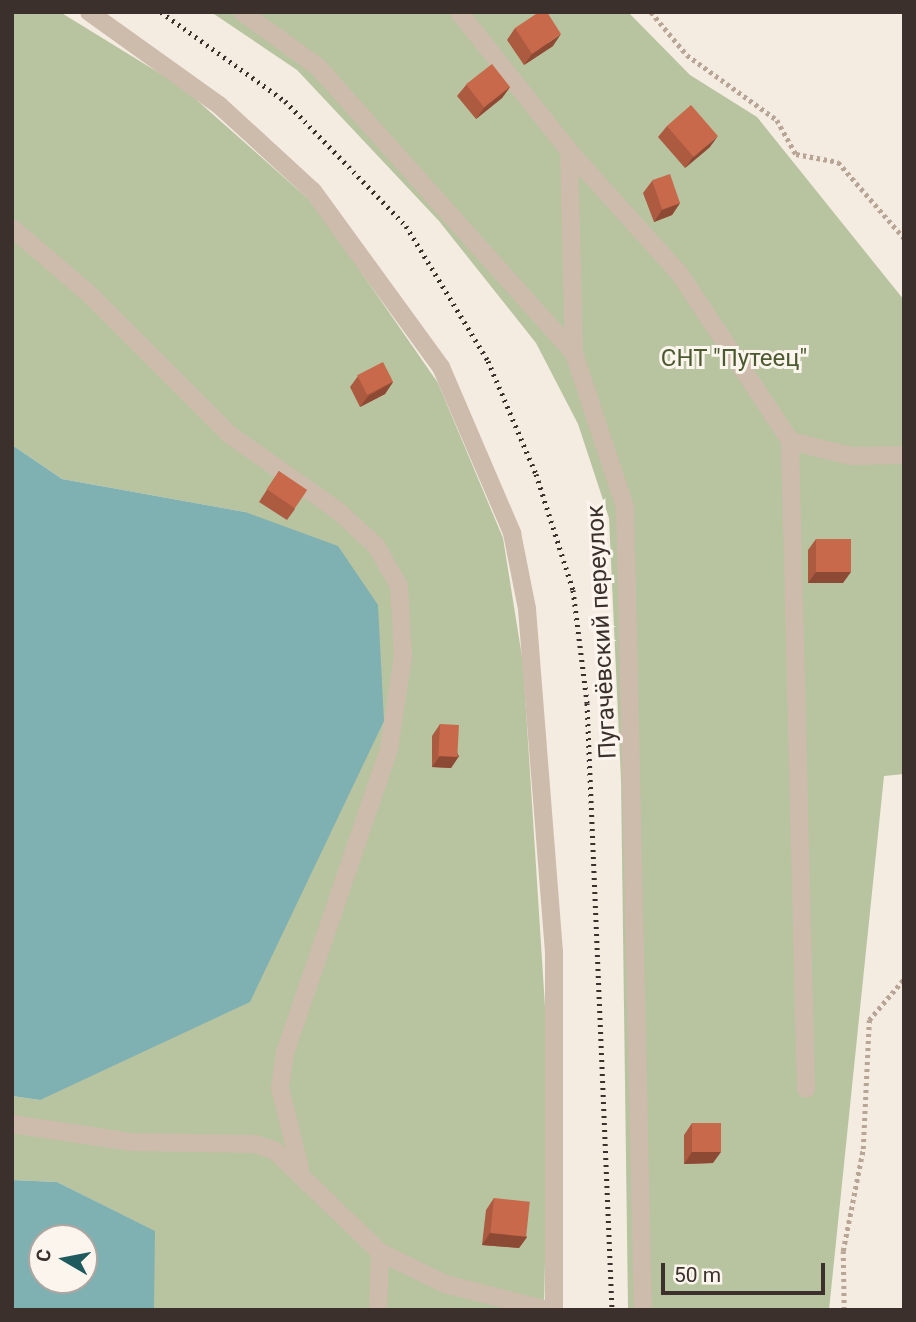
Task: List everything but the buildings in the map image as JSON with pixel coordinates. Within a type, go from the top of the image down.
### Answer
[{"type":"street","points":[[89,12],[219,106],[313,191],[441,367],[512,533],[527,609],[554,952],[554,1310]]},
{"type":"street","name":"Пугачёвский переулок","points":[[242,12],[318,67],[575,353],[625,507],[643,1310]]},
{"type":"street","points":[[459,12],[569,151],[679,273],[790,441],[807,1089]]},
{"type":"street","points":[[569,151],[575,353]]},
{"type":"street","points":[[12,228],[124,327],[230,435],[338,511],[376,546],[399,586],[403,656],[389,749],[285,1052],[280,1088],[300,1169]]},
{"type":"street","points":[[790,441],[851,456],[904,456]]},
{"type":"street","points":[[12,1124],[131,1142],[255,1144],[300,1169],[380,1252],[445,1284],[547,1310]]},
{"type":"street","points":[[378,1310],[380,1252]]},
{"type":"path","points":[[651,12],[687,55],[777,120],[796,154],[838,162],[904,238]]},
{"type":"path","points":[[845,1310],[844,1251],[863,1149],[869,1020],[904,979]]},
{"type":"green space","points":[[12,12],[60,12],[182,87],[314,204],[438,383],[503,538],[523,663],[549,1069],[544,1310],[154,1310],[154,1231],[57,1182],[12,1180],[12,1096],[40,1100],[245,512],[62,479],[12,445]]},
{"type":"green space","name":"СНТ \"Путеец\"","points":[[211,12],[628,12],[690,75],[757,117],[904,300],[904,774],[884,776],[829,1310],[628,1310],[621,780],[609,518],[578,424],[536,343],[439,221],[297,70]]},
{"type":"water","points":[[12,445],[62,479],[245,512],[338,546],[378,605],[384,721],[250,1002],[40,1100],[12,1096]]},
{"type":"water","points":[[12,1180],[57,1182],[155,1231],[154,1310],[12,1310]]},
{"type":"railway","points":[[161,12],[285,101],[406,226],[488,361],[536,474],[573,590],[587,703],[612,1310]]}]
